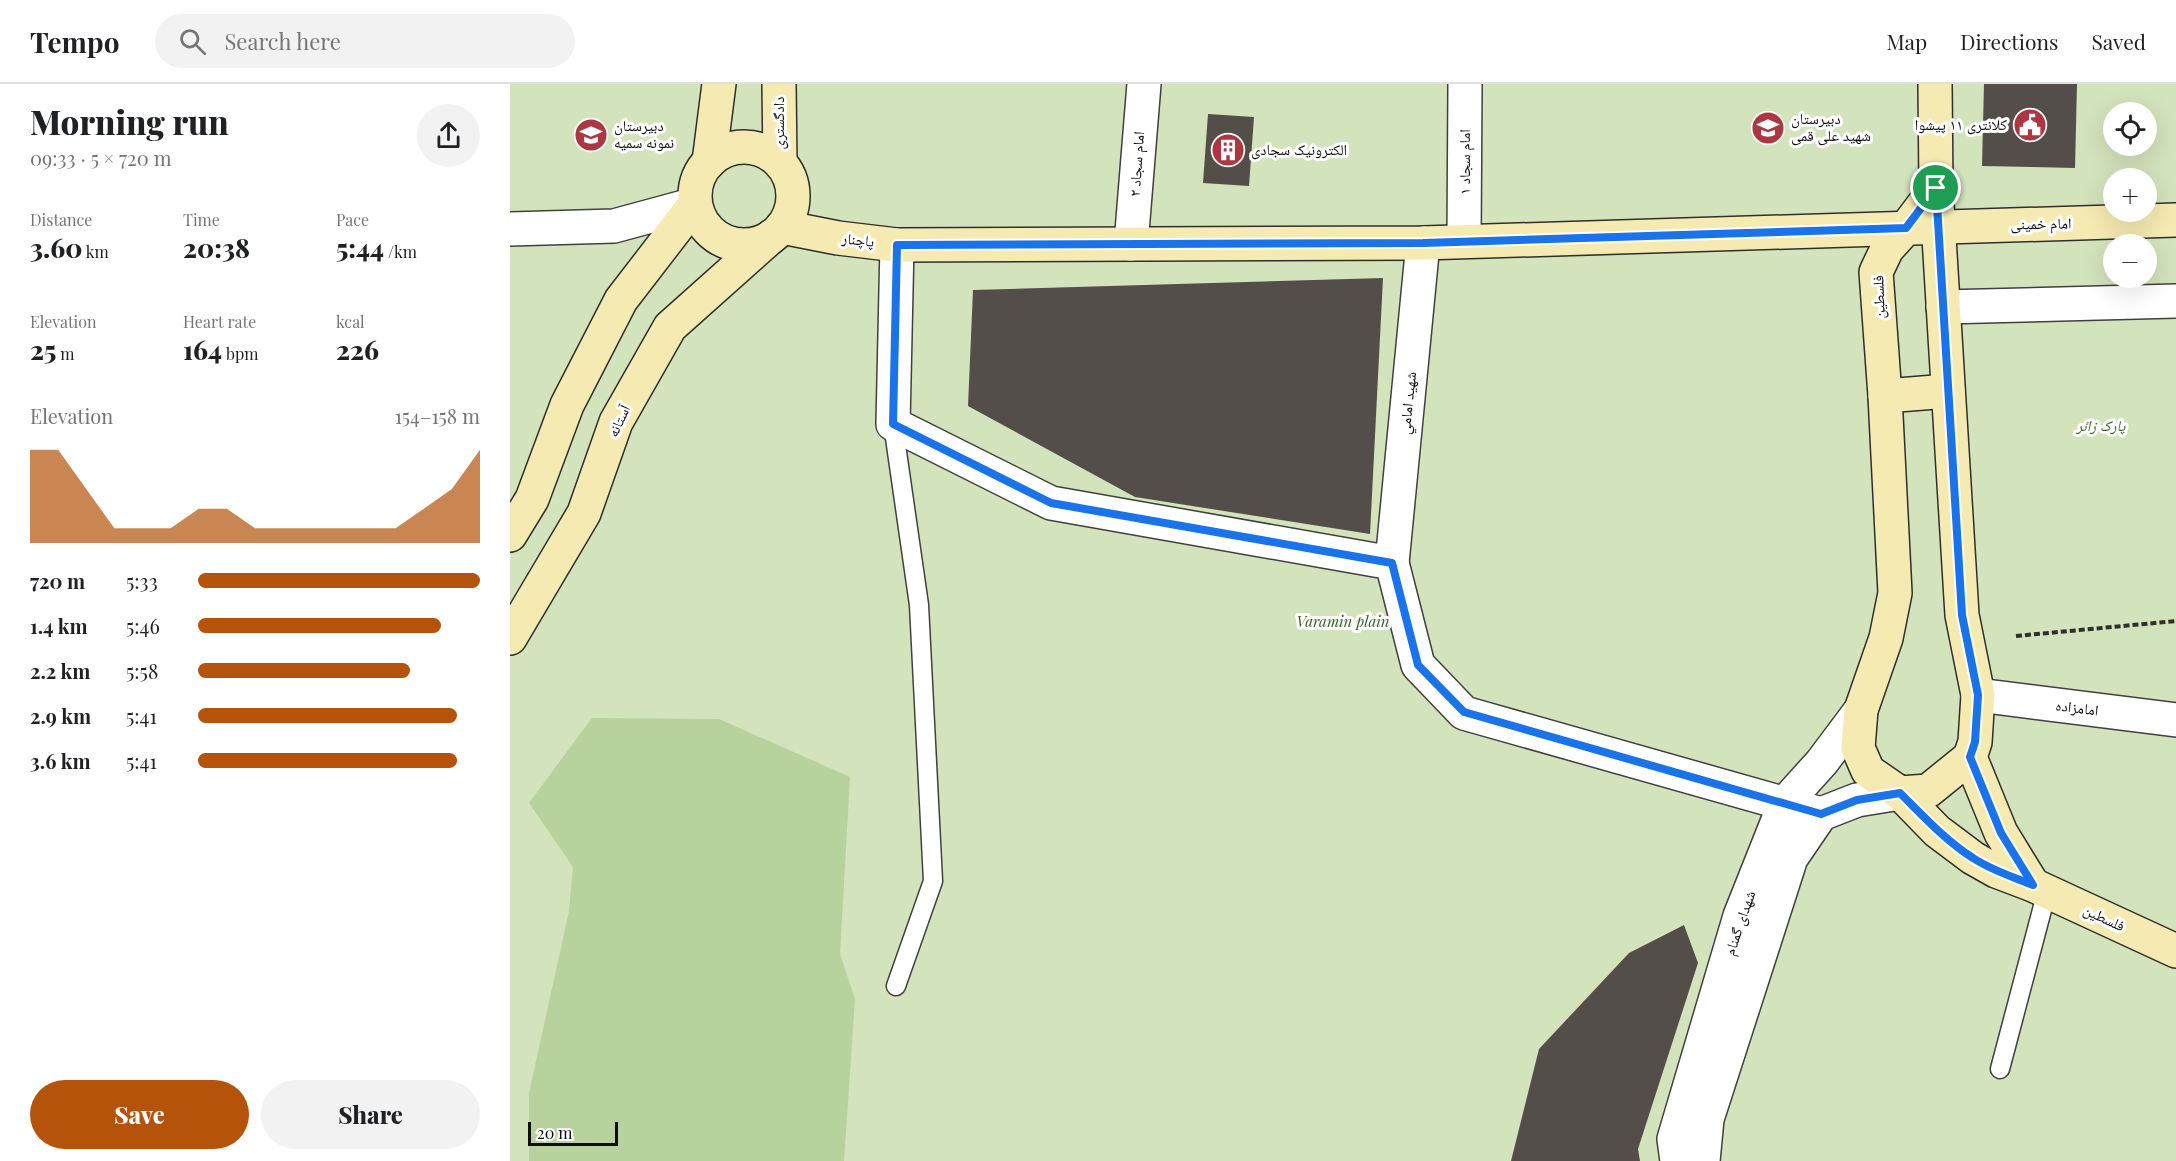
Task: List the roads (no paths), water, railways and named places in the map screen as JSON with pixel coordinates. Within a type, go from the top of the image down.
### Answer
[{"type":"main road","points":[[709,162],[719,84]]},
{"type":"main road","name":"دادگستری","points":[[779,84],[780,162]]},
{"type":"main road","points":[[1900,793],[1928,791],[1970,757],[1975,742],[1978,695],[1962,615],[1936,188],[1935,84]]},
{"type":"main road","points":[[736,148],[752,148],[767,153],[780,162],[789,175],[793,195],[789,215],[777,232],[758,243],[743,245],[718,238],[704,223],[695,204],[695,189],[700,175],[709,162],[721,153],[736,148]]},
{"type":"main road","name":"فلسطین","points":[[1936,188],[1887,249],[1876,273],[1895,593],[1886,638],[1861,710],[1858,748],[1868,771],[1900,793],[1938,831],[1973,858],[1996,871],[2040,888],[2176,951]]},
{"type":"main road","points":[[510,535],[532,499],[567,405],[621,300],[695,204]]},
{"type":"main road","name":"امام خمینی","points":[[1906,228],[2176,220]]},
{"type":"main road","name":"پاچنار","points":[[777,232],[897,245],[1423,243],[1906,228]]},
{"type":"main road","points":[[1831,231],[1858,249],[1876,273]]},
{"type":"main road","name":"آستانه","points":[[510,638],[584,513],[616,422],[670,327],[777,232]]},
{"type":"main road","points":[[1885,396],[1948,391]]},
{"type":"main road","points":[[1970,757],[2001,833],[2040,888]]},
{"type":"street","name":"امام سجاد ۲","points":[[1131,244],[1143,84]]},
{"type":"street","name":"امام سجاد ۱","points":[[1464,241],[1465,84]]},
{"type":"street","points":[[510,229],[614,226],[695,204]]},
{"type":"street","name":"شهيد امامي","points":[[1423,243],[1392,563],[1418,665],[1464,712],[1821,814]]},
{"type":"street","points":[[897,245],[893,424],[1051,503],[1392,563]]},
{"type":"street","points":[[1943,307],[2176,301]]},
{"type":"street","name":"امامزاده","points":[[1978,695],[2176,720]]},
{"type":"street","name":"شهدای گمنام","points":[[1677,1161],[1674,1139],[1740,916],[1785,803],[1822,762],[1861,710]]},
{"type":"street","points":[[1821,814],[1857,800],[1900,793]]},
{"type":"street","name":"شهدای گمنام","points":[[1703,1161],[1707,1119],[1791,858],[1821,814]]},
{"type":"lane","points":[[893,424],[919,604],[933,881],[896,986]]},
{"type":"lane","points":[[2000,1069],[2040,888]]},
{"type":"place","name":"کلانتری ۱۱ پیشوا","points":[[2030,125]]},
{"type":"place","name":"دبیرستان شهید علی قمی","points":[[1768,128]]},
{"type":"place","name":"دبیرستان نمونه سمیه","points":[[591,135]]},
{"type":"place","name":"الکترونیک سجادی","points":[[1228,150]]},
{"type":"park label","name":"پارک زائر","points":[[2101,426]]},
{"type":"park label","name":"Varamin plain","points":[[1343,622]]}]
